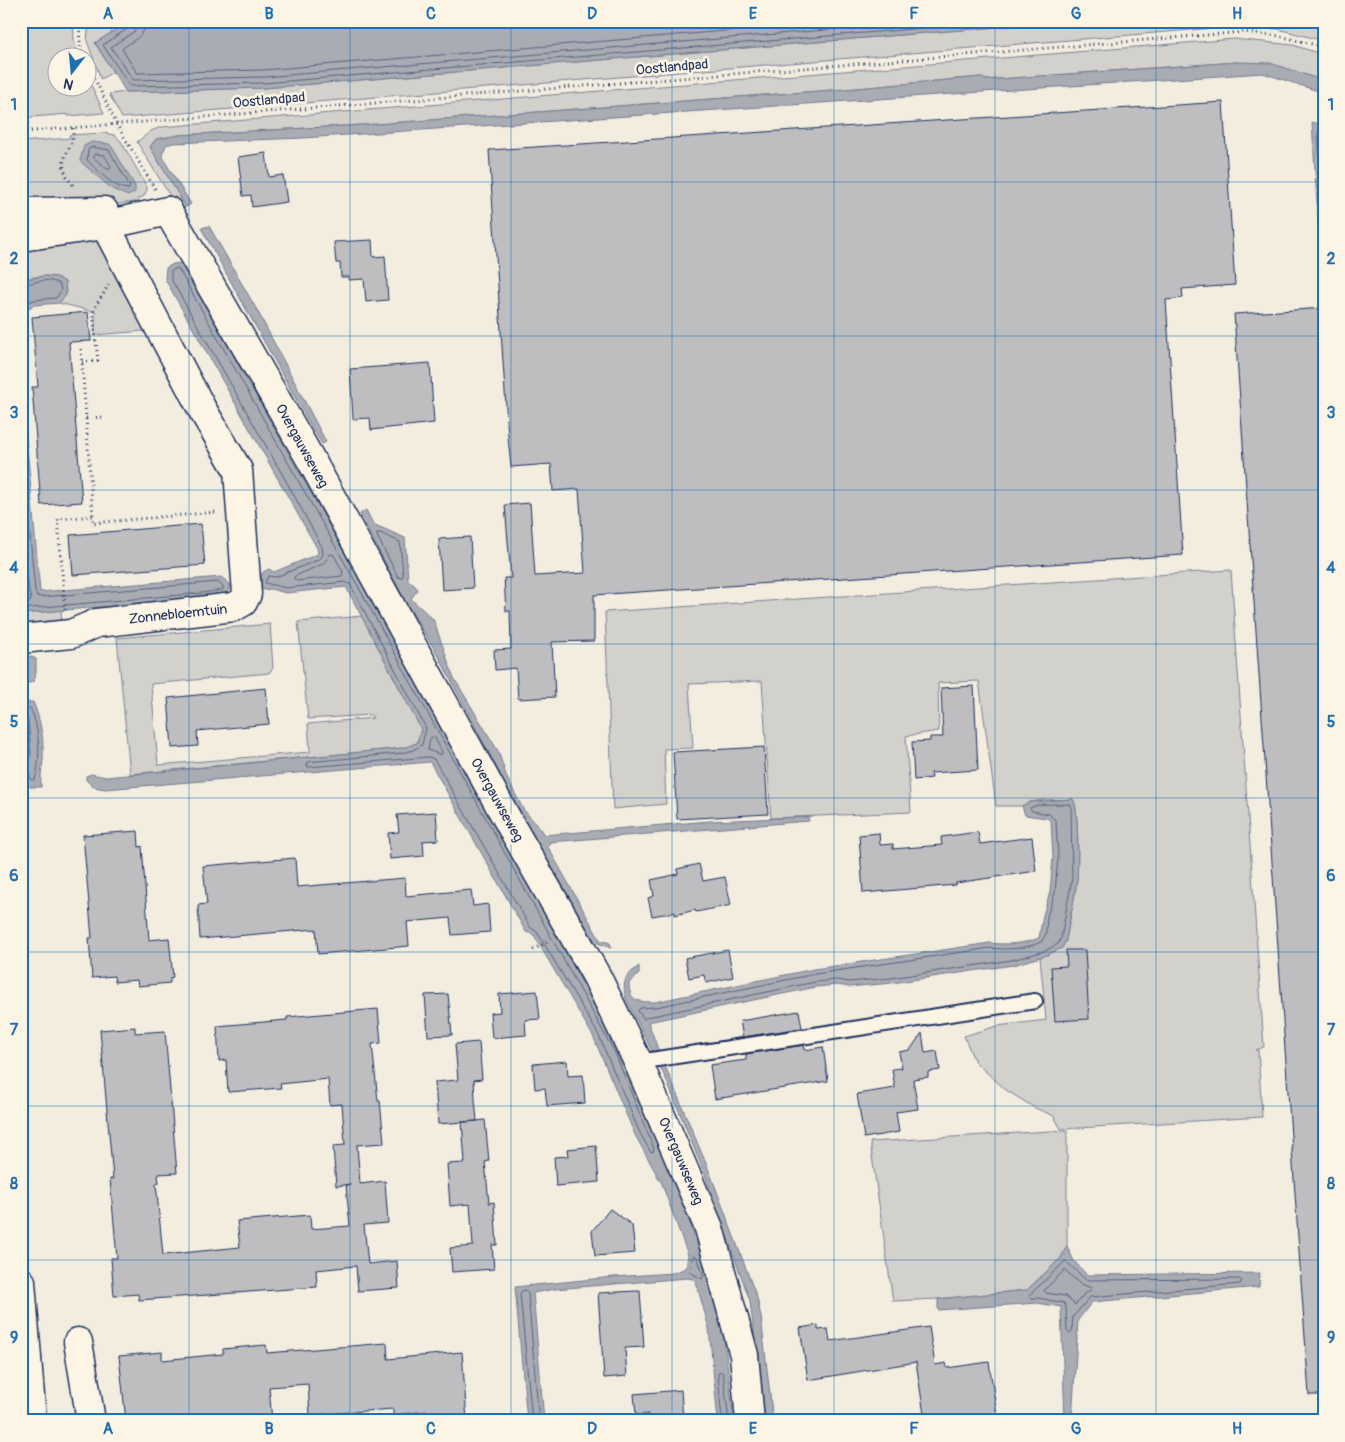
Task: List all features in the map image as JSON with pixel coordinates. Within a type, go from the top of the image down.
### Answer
[{"type":"street","points":[[21,212],[168,211]]},
{"type":"street","points":[[21,237],[105,225],[168,211]]},
{"type":"street","name":"Overgauwseweg","points":[[168,211],[311,460],[512,828],[588,961],[653,1060],[709,1228],[744,1355],[750,1421]]},
{"type":"street","name":"Zonnebloemtuin","points":[[21,639],[70,634],[98,623],[234,607],[243,602],[247,594],[238,470],[202,409],[105,225]]},
{"type":"street","points":[[21,1282],[32,1421]]},
{"type":"street","points":[[78,1342],[91,1421]]},
{"type":"lane","points":[[653,1060],[1035,1001]]},
{"type":"path","points":[[81,21],[79,31],[81,48]]},
{"type":"path","name":"Oostlandpad","points":[[21,132],[1244,32],[1279,36],[1324,47]]},
{"type":"path","points":[[98,85],[117,124],[168,211]]},
{"type":"path","points":[[81,349],[93,523],[241,510]]},
{"type":"path","points":[[82,362],[100,361]]},
{"type":"path","points":[[86,418],[104,417]]},
{"type":"path","points":[[65,616],[58,519],[93,516]]},
{"type":"shaded area","points":[[21,21],[73,21],[76,48],[48,48],[48,98],[97,98],[104,113],[21,118]]},
{"type":"shaded area","points":[[89,21],[130,21],[95,43],[113,72],[101,79],[98,71],[98,48],[90,48],[87,41]]},
{"type":"shaded area","points":[[1050,21],[1324,21],[1324,41],[1278,29],[1243,27],[1203,29],[122,118],[109,94],[264,88],[1045,23]]},
{"type":"shaded area","points":[[1234,39],[1293,45],[1324,55],[1324,81],[1291,70],[1237,62],[985,80],[981,77],[846,89],[363,125],[179,135],[156,139],[150,147],[186,207],[178,209],[137,142],[151,131],[161,127]]},
{"type":"shaded area","points":[[104,133],[114,135],[121,141],[147,187],[144,196],[134,202],[117,204],[21,205],[21,142],[70,138],[69,135]]},
{"type":"shaded area","points":[[93,239],[103,244],[155,330],[95,335],[95,312],[59,303],[66,295],[65,282],[49,276],[21,280],[21,247]]},
{"type":"shaded area","points":[[1231,570],[1264,1047],[1256,1050],[1258,1050],[1262,1117],[1061,1129],[1054,1116],[1035,1108],[1006,1090],[975,1062],[964,1036],[997,1026],[1046,1020],[1040,957],[1062,948],[1066,940],[1076,887],[1078,863],[1077,825],[1073,799],[1043,800],[1030,802],[1022,806],[996,806],[979,681],[938,683],[939,731],[906,736],[911,812],[771,818],[762,681],[689,684],[693,748],[664,749],[666,804],[613,809],[605,612]]},
{"type":"shaded area","points":[[61,610],[62,622],[21,625],[21,614]]},
{"type":"shaded area","points":[[362,616],[421,729],[417,743],[403,748],[130,774],[117,638],[270,624],[273,668],[269,673],[151,684],[158,765],[310,752],[308,724],[373,718],[371,715],[308,719],[298,622]]},
{"type":"shaded area","points":[[1067,1130],[1067,1246],[1061,1258],[1027,1290],[938,1299],[893,1301],[870,1142]]},
{"type":"water","points":[[130,21],[1050,21],[1045,23],[264,88],[126,92],[95,43]]},
{"type":"water","points":[[1237,62],[1270,63],[1324,81],[1324,93],[1263,73],[303,138],[173,143],[166,145],[162,155],[191,204],[186,207],[150,147],[156,139],[179,135],[363,125],[846,89],[981,77],[985,80]]},
{"type":"water","points":[[1312,122],[1324,125],[1324,268],[1321,268]]},
{"type":"water","points":[[92,142],[109,144],[112,147],[135,186],[135,192],[128,196],[112,189],[80,161],[84,146]]},
{"type":"water","points":[[209,226],[258,312],[326,442],[322,444],[311,426],[201,228]]},
{"type":"water","points":[[181,263],[363,585],[620,1051],[684,1207],[718,1302],[734,1421],[718,1421],[709,1328],[696,1282],[693,1279],[687,1278],[555,1289],[533,1293],[544,1421],[527,1421],[515,1287],[673,1273],[686,1268],[688,1255],[662,1184],[635,1135],[593,1036],[533,934],[526,932],[430,762],[105,789],[94,787],[86,780],[86,776],[91,774],[106,777],[403,748],[417,743],[421,729],[346,587],[286,593],[271,589],[261,590],[258,584],[263,572],[269,569],[274,572],[318,554],[317,548],[165,279],[166,268],[173,264]]},
{"type":"water","points":[[45,276],[57,277],[65,282],[66,295],[59,303],[35,305],[21,311],[21,280]]},
{"type":"water","points":[[21,379],[40,592],[221,577],[230,584],[230,590],[226,594],[203,598],[21,614]]},
{"type":"water","points":[[366,510],[373,524],[405,538],[408,579],[418,589],[411,599],[433,619],[454,678],[498,751],[507,778],[523,809],[544,835],[710,821],[808,817],[809,821],[550,842],[548,847],[600,940],[610,943],[611,948],[595,942],[519,811],[437,653],[407,605],[360,514]]},
{"type":"water","points":[[27,655],[36,659],[36,673],[33,682],[21,684],[21,657]]},
{"type":"water","points":[[33,702],[40,723],[43,745],[41,787],[30,787],[21,758],[21,703]]},
{"type":"water","points":[[1073,799],[1077,824],[1077,879],[1066,940],[1062,948],[1047,955],[1013,965],[892,983],[849,987],[837,985],[816,987],[648,1022],[710,1173],[757,1298],[761,1317],[773,1421],[765,1421],[750,1301],[705,1175],[666,1079],[626,999],[625,980],[639,966],[639,974],[629,983],[631,994],[636,1000],[655,1002],[814,969],[990,943],[1021,943],[1039,938],[1050,892],[1053,857],[1051,821],[1047,818],[1025,815],[1022,806],[1030,802]]},
{"type":"water","points":[[1067,1246],[1074,1261],[1087,1275],[1260,1273],[1259,1287],[1092,1302],[1078,1320],[1072,1421],[1065,1421],[1061,1307],[1037,1303],[938,1310],[938,1299],[1027,1290],[1061,1258]]},
{"type":"building","points":[[1223,102],[1235,285],[1182,289],[1183,298],[1166,300],[1183,555],[594,595],[594,641],[552,642],[555,697],[518,699],[516,668],[495,670],[494,650],[511,649],[510,611],[506,611],[504,578],[511,578],[505,505],[530,503],[535,576],[585,573],[579,489],[553,491],[551,464],[511,467],[489,150]]},
{"type":"building","points":[[266,153],[269,177],[283,175],[287,202],[252,207],[251,195],[243,196],[238,157]]},
{"type":"building","points":[[372,240],[373,257],[385,256],[388,300],[366,302],[364,279],[349,280],[349,277],[341,277],[340,263],[336,263],[334,242]]},
{"type":"building","points":[[1324,308],[1324,1395],[1309,1395],[1234,314]]},
{"type":"building","points":[[88,312],[91,341],[69,342],[82,502],[41,505],[32,387],[38,387],[32,317]]},
{"type":"building","points":[[430,363],[434,423],[371,430],[370,418],[353,419],[350,369]]},
{"type":"building","points":[[201,524],[205,565],[73,575],[70,535]]},
{"type":"building","points":[[470,537],[473,588],[442,590],[439,539]]},
{"type":"building","points":[[974,686],[978,770],[931,773],[932,778],[914,780],[912,742],[930,741],[930,737],[943,737],[941,688]]},
{"type":"building","points":[[266,688],[269,724],[197,731],[198,746],[172,748],[168,698]]},
{"type":"building","points":[[764,747],[768,814],[677,819],[673,752]]},
{"type":"building","points":[[436,812],[438,840],[423,841],[424,856],[390,859],[388,833],[399,832],[397,815]]},
{"type":"building","points":[[138,831],[139,847],[142,846],[149,940],[169,938],[173,977],[170,978],[170,983],[138,986],[137,980],[115,982],[114,976],[92,978],[89,938],[92,938],[83,835]]},
{"type":"building","points":[[978,832],[980,844],[1032,837],[1036,871],[956,883],[956,885],[863,893],[859,835],[879,833],[880,845],[893,844],[893,849],[942,845],[941,837]]},
{"type":"building","points":[[295,858],[297,887],[405,878],[406,896],[471,890],[473,906],[488,904],[490,932],[452,935],[450,918],[407,922],[409,946],[318,954],[316,929],[200,939],[198,905],[207,904],[203,866]]},
{"type":"building","points":[[699,864],[703,881],[725,877],[731,905],[675,915],[675,912],[652,916],[648,898],[654,896],[651,880],[678,874],[677,869]]},
{"type":"building","points":[[728,950],[733,977],[706,983],[704,975],[689,978],[685,958]]},
{"type":"building","points":[[1066,950],[1085,950],[1089,1019],[1055,1021],[1051,967],[1067,966]]},
{"type":"building","points":[[537,991],[540,1019],[525,1020],[526,1035],[492,1038],[490,1013],[500,1012],[499,994]]},
{"type":"building","points":[[448,994],[452,1035],[428,1036],[425,995]]},
{"type":"building","points":[[378,1009],[381,1043],[372,1044],[384,1143],[357,1145],[360,1184],[385,1181],[388,1223],[364,1225],[368,1264],[397,1261],[399,1288],[358,1291],[356,1266],[316,1270],[317,1287],[139,1300],[138,1294],[114,1296],[111,1258],[117,1258],[110,1179],[113,1179],[100,1030],[135,1027],[135,1033],[165,1031],[177,1173],[158,1174],[159,1183],[156,1183],[163,1255],[240,1247],[237,1221],[310,1215],[311,1229],[350,1226],[346,1185],[351,1184],[336,1186],[333,1146],[345,1145],[342,1104],[330,1105],[328,1079],[280,1084],[281,1088],[228,1092],[226,1060],[219,1061],[217,1026],[287,1020],[287,1017]]},
{"type":"building","points":[[799,1011],[802,1028],[743,1037],[740,1021]]},
{"type":"building","points":[[922,1033],[925,1053],[937,1051],[940,1070],[928,1072],[928,1077],[913,1079],[918,1109],[896,1112],[899,1132],[864,1138],[857,1094],[895,1088],[892,1069],[902,1068],[899,1052],[910,1050]]},
{"type":"building","points":[[479,1042],[482,1079],[474,1080],[475,1100],[477,1121],[485,1120],[489,1161],[485,1162],[489,1203],[494,1202],[497,1245],[492,1245],[494,1269],[452,1272],[450,1248],[473,1246],[470,1204],[450,1206],[447,1164],[465,1163],[462,1122],[438,1124],[435,1082],[458,1080],[455,1044]]},
{"type":"building","points":[[804,1045],[805,1050],[823,1047],[828,1081],[715,1099],[710,1065],[746,1060],[746,1054]]},
{"type":"building","points":[[567,1061],[568,1076],[583,1075],[585,1103],[547,1106],[545,1088],[535,1089],[533,1064]]},
{"type":"building","points":[[596,1146],[599,1182],[556,1186],[554,1157],[568,1156],[567,1149]]},
{"type":"building","points":[[610,1209],[632,1225],[635,1253],[595,1256],[592,1231]]},
{"type":"building","points":[[640,1291],[644,1347],[625,1348],[627,1376],[604,1378],[598,1293]]},
{"type":"building","points":[[818,1325],[818,1330],[828,1329],[830,1341],[929,1327],[935,1365],[946,1363],[947,1368],[989,1362],[998,1421],[925,1421],[916,1362],[808,1380],[800,1328]]},
{"type":"building","points":[[387,1343],[388,1359],[462,1352],[467,1421],[429,1421],[428,1411],[393,1415],[393,1409],[310,1415],[308,1384],[269,1387],[272,1421],[126,1421],[119,1356],[162,1352],[162,1360],[223,1354],[223,1349],[266,1345],[267,1353]]},
{"type":"building","points":[[681,1390],[683,1421],[646,1421],[648,1414],[636,1415],[634,1394]]}]
